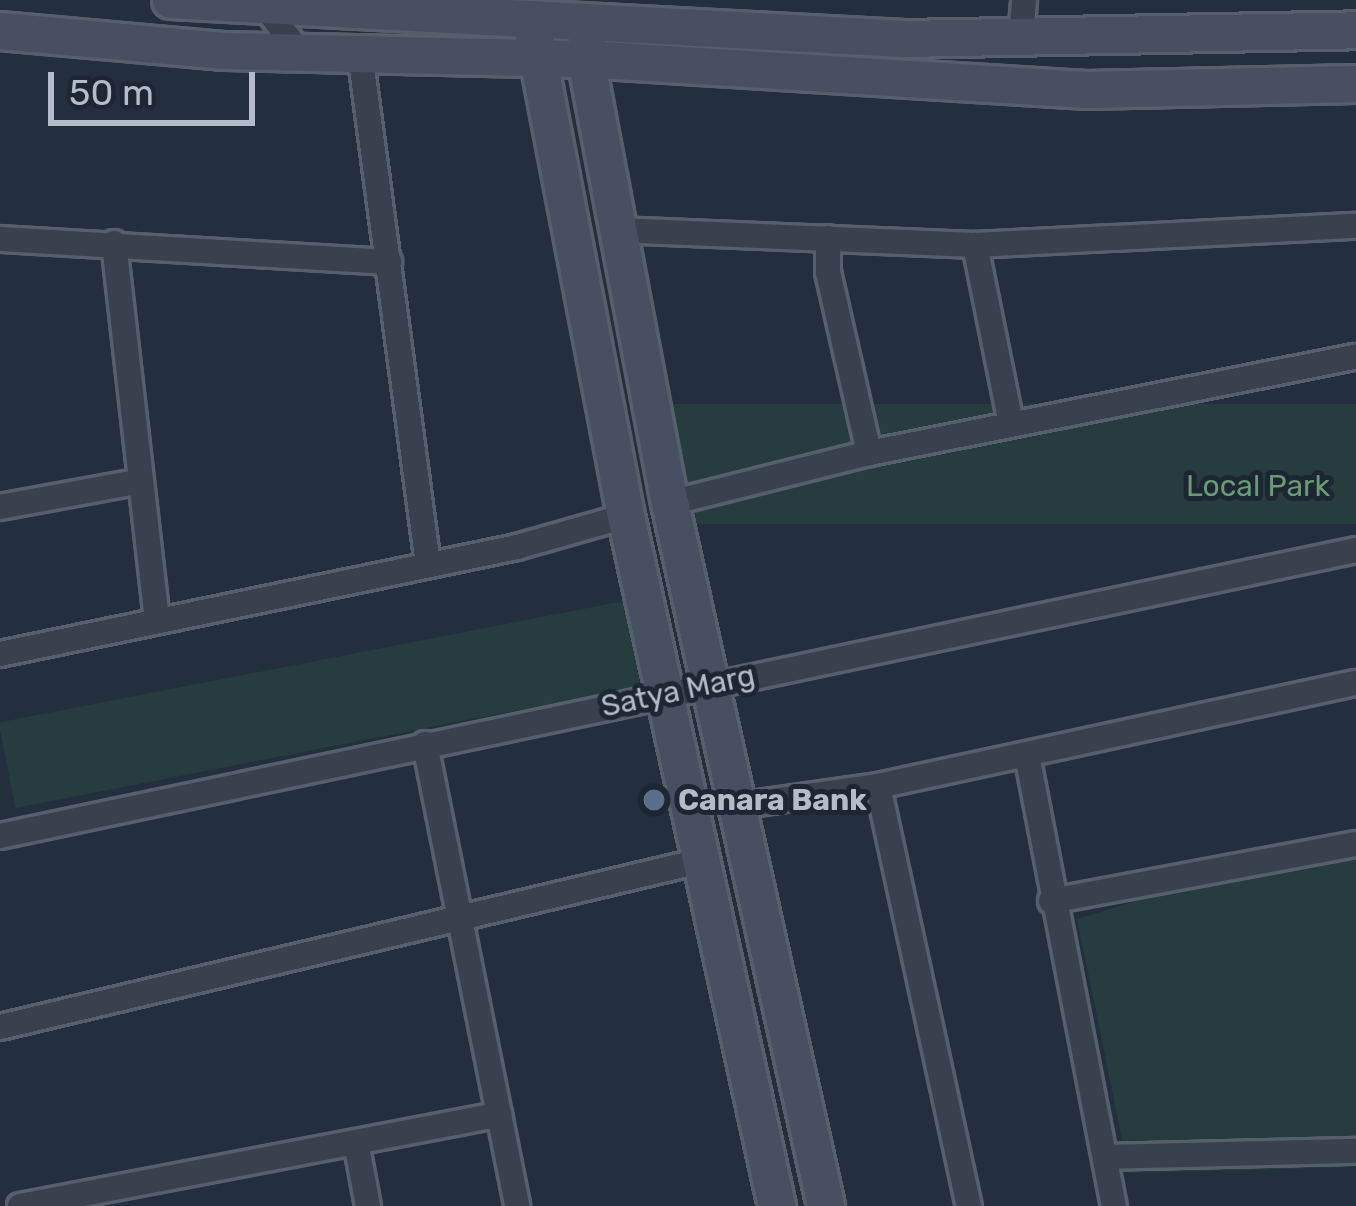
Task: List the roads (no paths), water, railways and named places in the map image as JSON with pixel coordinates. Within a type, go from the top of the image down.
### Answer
[{"type":"main road","points":[[170,0],[385,6],[531,20],[587,41],[1087,90],[1356,84]]},
{"type":"main road","points":[[0,31],[193,49],[297,49],[534,61],[587,41],[904,39],[1023,18],[1356,30]]},
{"type":"main road","points":[[531,20],[534,61],[626,516],[778,1206]]},
{"type":"main road","points":[[587,41],[617,230],[670,503],[826,1206]]},
{"type":"street","points":[[170,0],[193,49]]},
{"type":"street","points":[[263,3],[297,49]]},
{"type":"street","points":[[360,53],[428,565]]},
{"type":"street","points":[[617,230],[975,244],[1356,226]]},
{"type":"street","points":[[828,238],[828,272],[869,453]]},
{"type":"street","points":[[0,239],[389,262]]},
{"type":"street","points":[[114,243],[157,621]]},
{"type":"street","points":[[975,244],[1011,423]]},
{"type":"street","points":[[670,503],[869,453],[1356,358]]},
{"type":"street","points":[[0,507],[141,481]]},
{"type":"street","points":[[0,653],[428,565],[626,516]]},
{"type":"street","name":"Satya Marg","points":[[0,836],[1356,550]]},
{"type":"street","points":[[737,806],[878,786],[1356,682]]},
{"type":"street","points":[[425,744],[517,1206]]},
{"type":"street","points":[[1027,755],[1051,901],[1114,1206]]},
{"type":"street","points":[[878,786],[969,1206]]},
{"type":"street","points":[[1051,901],[1356,844]]},
{"type":"street","points":[[0,1027],[700,861]]},
{"type":"street","points":[[20,1206],[104,1198],[499,1114]]},
{"type":"street","points":[[356,1142],[368,1206]]},
{"type":"street","points":[[1105,1157],[1356,1151]]},
{"type":"place","name":"Canara Bank","points":[[654,800]]},
{"type":"park label","name":"Local Park","points":[[1258,486]]}]
